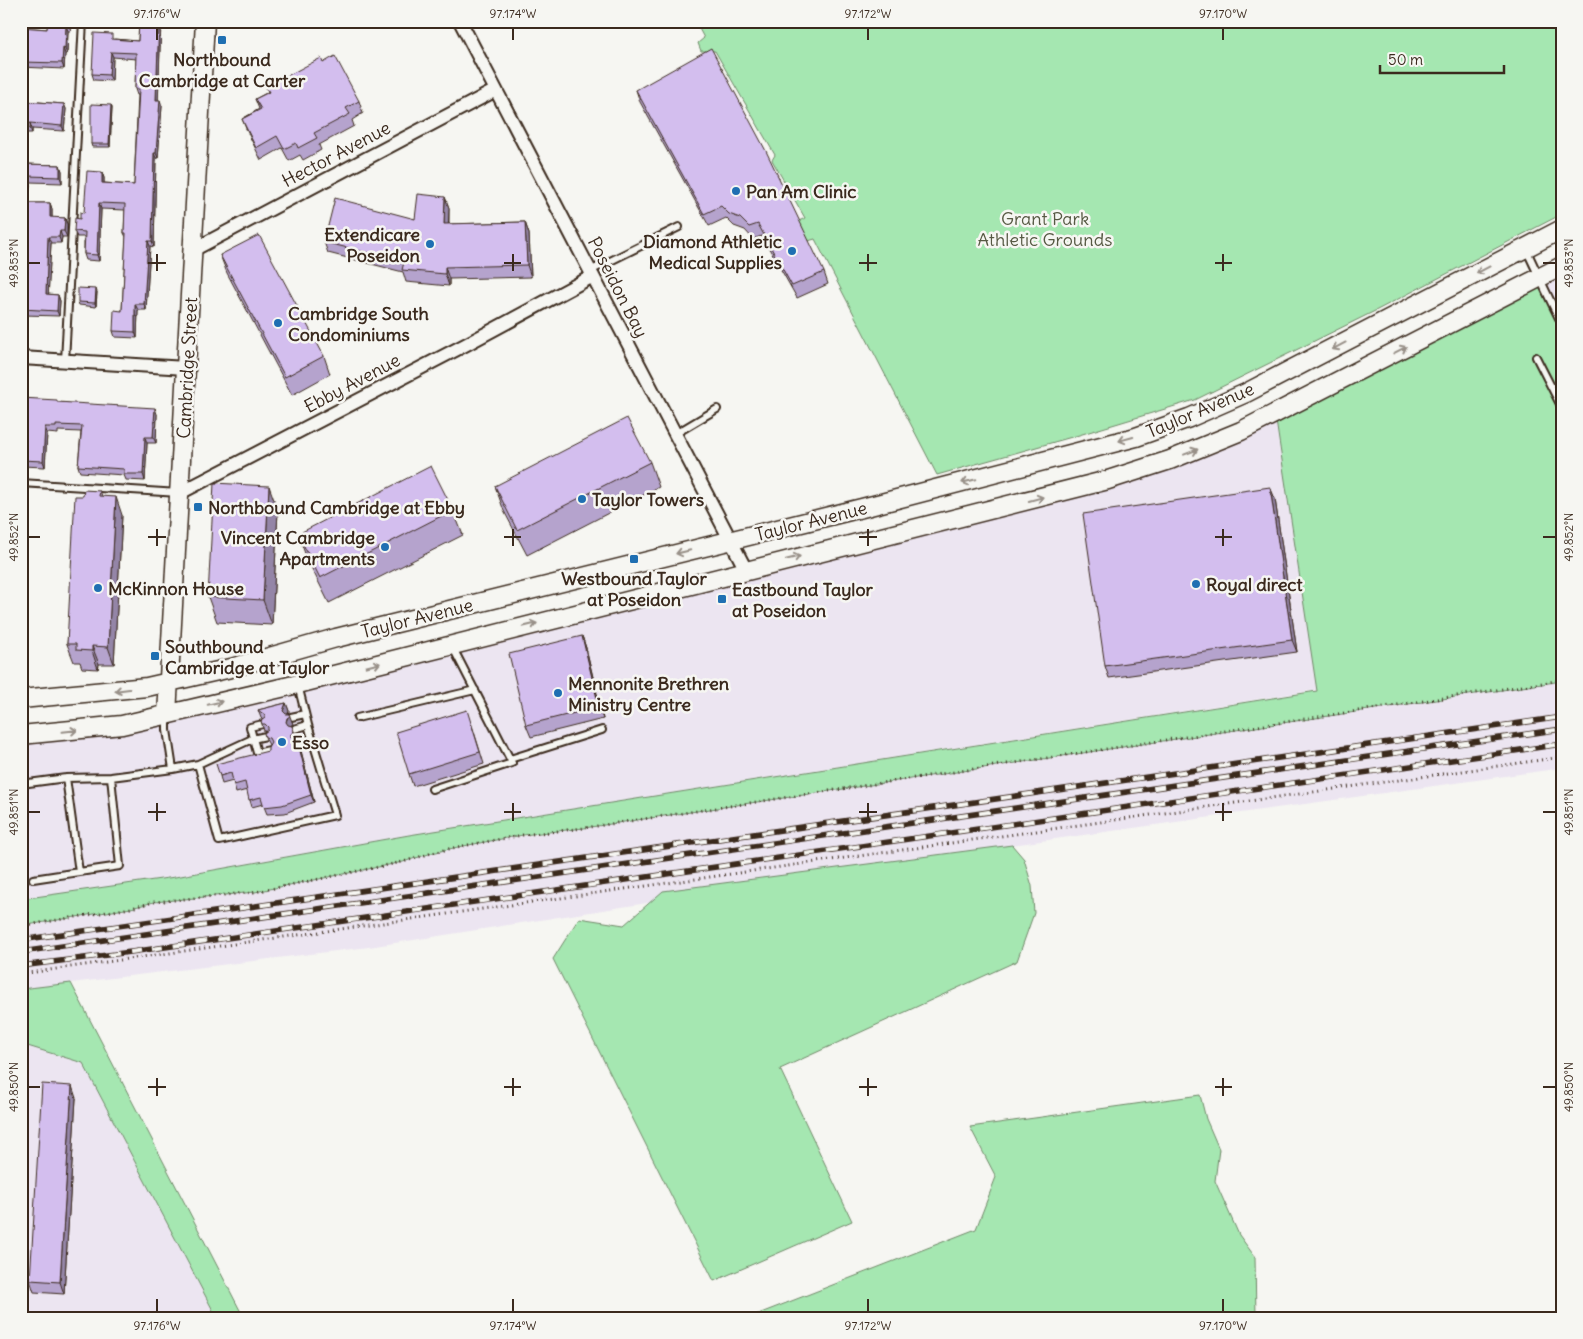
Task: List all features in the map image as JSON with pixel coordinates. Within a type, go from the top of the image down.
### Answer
[{"type":"main road","name":"Cambridge Street","points":[[167,715],[205,21]]},
{"type":"main road","name":"Taylor Avenue","points":[[21,699],[147,687],[231,668],[342,636],[730,541],[1070,455],[1136,436],[1189,418],[1246,393],[1562,229]]},
{"type":"main road","name":"Taylor Avenue","points":[[21,735],[100,728],[167,715],[298,684],[1108,480],[1170,460],[1241,431],[1562,266]]},
{"type":"street","name":"Poseidon Bay","points":[[460,21],[746,570]]},
{"type":"street","name":"Hector Avenue","points":[[193,250],[496,90]]},
{"type":"street","name":"Ebby Avenue","points":[[180,493],[465,345],[591,274]]},
{"type":"street","points":[[21,358],[186,368]]},
{"type":"lane","points":[[65,361],[83,21]]},
{"type":"lane","points":[[591,274],[679,227]]},
{"type":"lane","points":[[1526,248],[1540,277],[1544,292],[1562,324]]},
{"type":"lane","points":[[1536,357],[1562,408]]},
{"type":"lane","points":[[675,434],[718,409]]},
{"type":"lane","points":[[21,483],[180,493]]},
{"type":"lane","points":[[432,789],[512,763],[452,645]]},
{"type":"lane","points":[[198,764],[219,841],[335,815],[308,725],[298,684]]},
{"type":"lane","points":[[357,718],[474,690]]},
{"type":"lane","points":[[291,717],[305,714]]},
{"type":"lane","points":[[167,715],[172,769]]},
{"type":"lane","points":[[263,724],[250,727],[252,739],[257,753],[269,750]]},
{"type":"lane","points":[[294,729],[308,725]]},
{"type":"lane","points":[[510,760],[602,730]]},
{"type":"lane","points":[[21,781],[22,784],[66,778],[111,777],[172,769],[198,764],[252,739],[266,736]]},
{"type":"lane","points":[[298,743],[312,739]]},
{"type":"lane","points":[[33,879],[120,866],[111,777]]},
{"type":"lane","points":[[66,778],[78,872]]},
{"type":"path","points":[[21,926],[131,908],[154,902],[255,892],[404,862],[432,853],[495,840],[1562,680]]},
{"type":"path","points":[[21,974],[1562,757]]},
{"type":"shaded area","points":[[1562,266],[1562,324],[1540,277]]},
{"type":"shaded area","points":[[1275,414],[1317,690],[409,835],[175,877],[21,899],[21,735],[63,732],[1108,480]]},
{"type":"shaded area","points":[[1562,681],[1562,768],[1012,845],[369,947],[21,989],[21,926],[131,908],[154,902],[255,892],[403,862],[432,853],[495,840]]},
{"type":"shaded area","points":[[21,1044],[83,1063],[217,1318],[21,1318]]},
{"type":"green space","name":"Grant Park Athletic Grounds","points":[[695,21],[1562,21],[1562,214],[1377,310],[1195,400],[937,475],[815,239],[808,241],[799,221],[805,218],[772,160],[775,155],[715,51],[701,51],[698,43],[704,38]]},
{"type":"green space","points":[[1540,277],[1562,320],[1562,681],[584,828],[523,835],[458,847],[403,862],[255,892],[154,902],[131,908],[21,926],[21,899],[175,877],[409,835],[1317,691],[1275,414]]},
{"type":"green space","points":[[1012,845],[1024,859],[1032,886],[1034,913],[1017,961],[780,1069],[852,1221],[714,1281],[553,959],[579,918],[624,925],[663,891]]},
{"type":"green space","points":[[71,983],[244,1318],[217,1318],[83,1063],[21,1044],[21,989]]},
{"type":"green space","points":[[1200,1095],[1206,1119],[1219,1149],[1215,1181],[1239,1235],[1255,1257],[1256,1318],[748,1318],[976,1229],[996,1177],[970,1127]]},
{"type":"building","points":[[21,21],[22,27],[47,29],[48,21],[69,21],[69,25],[66,25],[65,49],[63,48],[62,63],[21,62]]},
{"type":"building","points":[[139,21],[159,21],[156,100],[160,100],[156,153],[154,153],[152,241],[148,241],[144,304],[135,304],[135,332],[113,331],[114,310],[122,311],[126,233],[124,233],[125,204],[99,203],[97,255],[84,254],[85,232],[74,231],[75,218],[80,219],[80,212],[84,213],[87,171],[102,172],[102,183],[134,185],[139,89],[135,89],[136,53],[111,52],[109,75],[92,74],[94,33],[112,34],[112,39],[138,41]]},
{"type":"building","name":"Pan Am Clinic","points":[[711,48],[766,151],[824,272],[792,286],[758,224],[749,227],[740,218],[729,214],[721,206],[704,214],[636,90]]},
{"type":"building","points":[[335,56],[359,101],[346,108],[350,114],[314,133],[317,138],[298,148],[296,143],[284,149],[277,136],[256,148],[242,119],[261,109],[255,99],[269,92],[266,87],[321,58],[323,63]]},
{"type":"building","points":[[21,88],[24,88],[24,101],[64,104],[62,126],[30,123],[30,128],[24,127],[23,164],[60,165],[60,177],[28,176],[26,203],[50,203],[50,217],[65,218],[64,231],[60,231],[59,237],[48,237],[46,294],[58,295],[57,311],[22,309],[22,318]]},
{"type":"building","points":[[91,104],[111,105],[109,144],[91,144]]},
{"type":"building","name":"Extendicare Poseidon","points":[[418,194],[445,197],[444,224],[525,222],[527,265],[445,267],[445,274],[402,270],[404,262],[324,242],[335,198],[415,219]]},
{"type":"building","name":"Cambridge South Condominiums","points":[[259,235],[324,356],[285,377],[220,255]]},
{"type":"building","points":[[78,288],[96,289],[95,303],[78,302]]},
{"type":"building","points":[[21,398],[155,408],[153,437],[145,437],[143,474],[124,474],[124,469],[78,466],[82,426],[56,425],[56,427],[45,427],[43,461],[21,460]]},
{"type":"building","points":[[627,418],[650,462],[517,530],[495,486]]},
{"type":"building","points":[[431,466],[453,510],[320,578],[298,534]]},
{"type":"building","points":[[214,483],[269,486],[263,600],[208,597]]},
{"type":"building","points":[[1270,487],[1292,640],[1105,666],[1083,514]]},
{"type":"building","name":"McKinnon House","points":[[84,490],[100,491],[99,496],[116,497],[108,647],[92,646],[92,651],[76,650],[76,644],[67,644],[75,496],[83,496]]},
{"type":"building","name":"Mennonite Brethren Ministry Centre","points":[[582,636],[599,707],[526,725],[509,654]]},
{"type":"building","points":[[286,703],[283,711],[290,716],[286,722],[292,726],[294,731],[291,737],[298,743],[311,795],[282,805],[264,807],[261,797],[249,800],[245,782],[234,785],[231,773],[220,776],[216,764],[268,751],[271,742],[269,738],[265,737],[264,733],[268,730],[268,727],[262,724],[261,721],[265,718],[265,715],[258,710]]},
{"type":"building","points":[[467,710],[480,752],[409,774],[396,732]]},
{"type":"building","points":[[42,1084],[72,1086],[60,1282],[30,1280]]},
{"type":"building","points":[[33,1316],[129,1318],[33,1318]]},
{"type":"railway","points":[[21,940],[1562,717]]},
{"type":"railway","points":[[21,952],[1562,729]]},
{"type":"railway","points":[[21,966],[131,952],[1562,744]]},
{"type":"place","name":"Northbound Cambridge at Carter","points":[[222,40]]},
{"type":"place","name":"Pan Am Clinic","points":[[736,191]]},
{"type":"place","name":"Extendicare Poseidon","points":[[430,244]]},
{"type":"place","name":"Diamond Athletic Medical Supplies","points":[[792,251]]},
{"type":"place","name":"Cambridge South Condominiums","points":[[278,323]]},
{"type":"place","name":"Taylor Towers","points":[[582,499]]},
{"type":"place","name":"Northbound Cambridge at Ebby","points":[[198,507]]},
{"type":"place","name":"Vincent Cambridge Apartments","points":[[385,547]]},
{"type":"place","name":"Westbound Taylor at Poseidon","points":[[634,559]]},
{"type":"place","name":"Royal direct","points":[[1196,584]]},
{"type":"place","name":"McKinnon House","points":[[98,588]]},
{"type":"place","name":"Eastbound Taylor at Poseidon","points":[[722,599]]},
{"type":"place","name":"Southbound Cambridge at Taylor","points":[[155,656]]},
{"type":"place","name":"Mennonite Brethren Ministry Centre","points":[[558,693]]},
{"type":"place","name":"Esso","points":[[282,742]]}]
